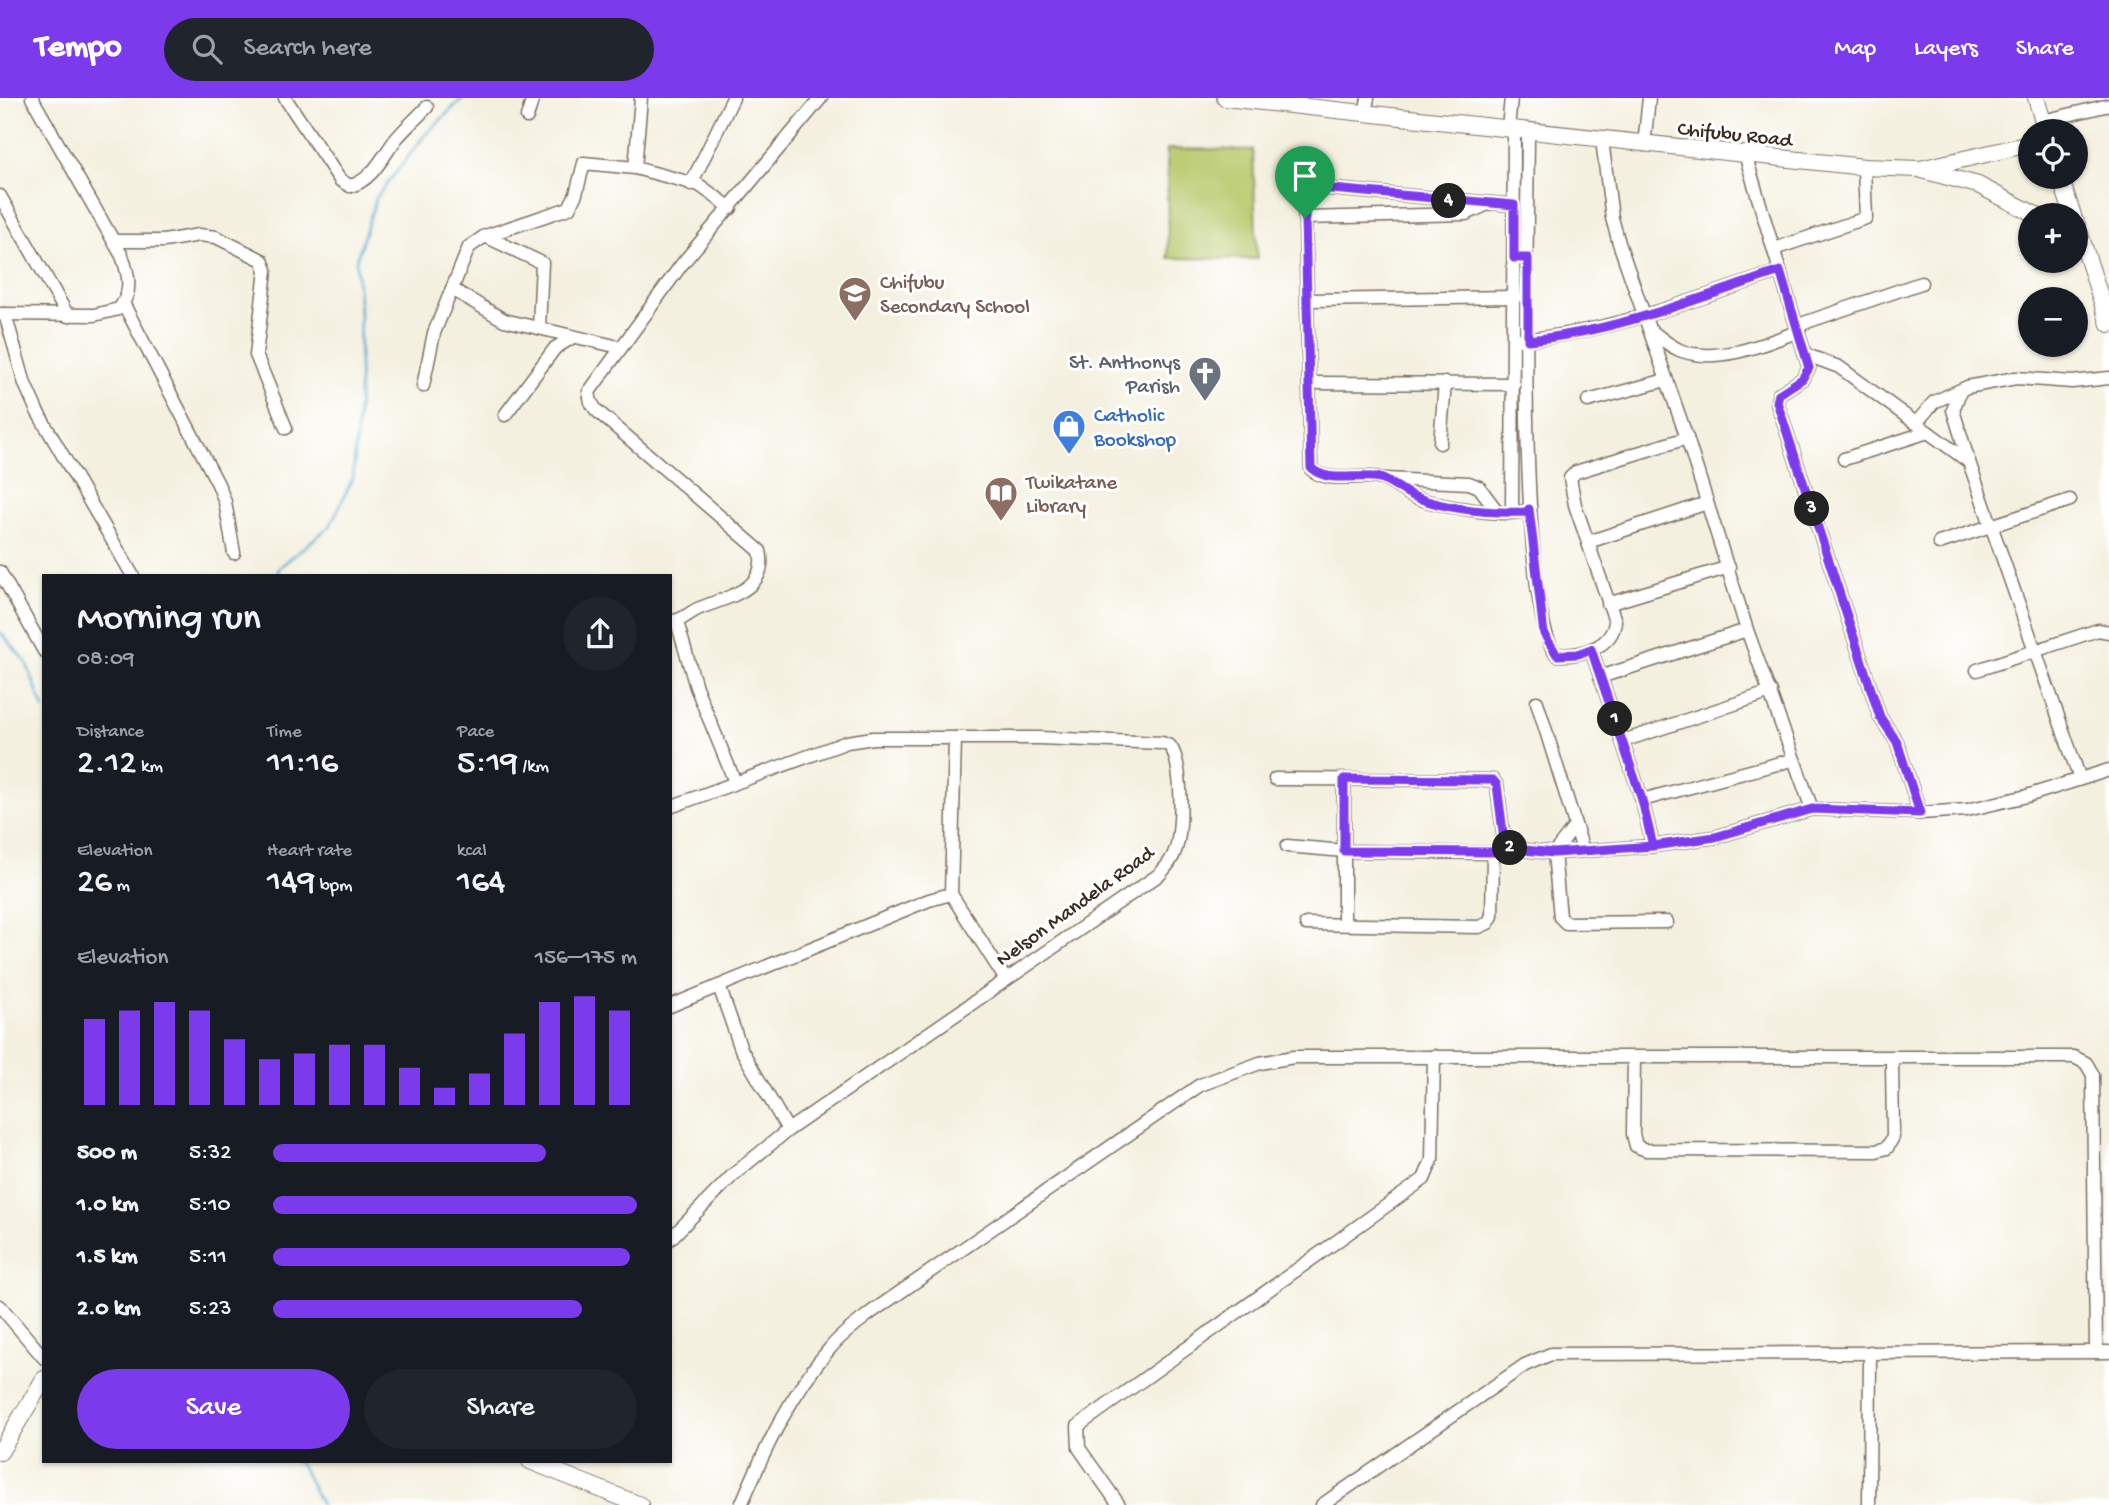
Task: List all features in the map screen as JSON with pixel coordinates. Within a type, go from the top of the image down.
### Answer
[{"type":"main road","name":"Chifubu Road","points":[[1225,98],[1366,106],[1602,140],[1864,167],[1920,169],[2018,147]]},
{"type":"main road","points":[[2036,98],[2042,119]]},
{"type":"main road","points":[[1920,169],[1978,185],[2018,206]]},
{"type":"main road","points":[[2088,259],[2109,324]]},
{"type":"main road","points":[[2088,268],[2093,274]]},
{"type":"main road","points":[[0,1452],[42,1382]]},
{"type":"main road","points":[[541,1463],[640,1505]]},
{"type":"street","points":[[32,98],[114,241],[129,281],[123,303],[108,313],[68,316],[2,314],[25,384],[37,411],[132,574]]},
{"type":"street","points":[[285,98],[340,180],[350,186],[359,184],[369,175],[396,138],[427,107]]},
{"type":"street","points":[[527,117],[533,98]]},
{"type":"street","points":[[635,168],[641,98]]},
{"type":"street","points":[[691,184],[733,98]]},
{"type":"street","points":[[735,782],[696,687],[674,621],[746,590],[756,582],[762,560],[760,551],[590,402],[589,392],[682,264],[821,98]]},
{"type":"street","points":[[1511,98],[1517,129],[1521,258],[1515,296],[1514,384],[1521,420],[1544,634],[1557,655],[1578,654],[1608,641],[1614,632],[1615,621],[1570,486],[1570,478],[1576,472],[1687,438]]},
{"type":"street","points":[[1644,145],[1649,98]]},
{"type":"street","points":[[2066,119],[2109,105]]},
{"type":"street","points":[[1512,512],[1528,340],[1514,205],[1517,129]]},
{"type":"street","points":[[1602,140],[1612,218],[1687,438],[1747,630],[1812,809]]},
{"type":"street","points":[[1745,154],[1807,355],[1806,373],[1779,394],[1777,402],[1880,717],[1897,742],[1920,813]]},
{"type":"street","points":[[424,386],[434,333],[469,247],[485,236],[569,208],[576,194],[580,168],[588,161],[635,168],[706,187],[731,208]]},
{"type":"street","points":[[1774,249],[1866,218],[1864,167]]},
{"type":"street","points":[[1497,511],[1479,487],[1469,483],[1322,476],[1311,468],[1306,192],[1309,187],[1317,186],[1352,193],[1514,205]]},
{"type":"street","points":[[0,195],[68,316]]},
{"type":"street","points":[[1305,218],[1466,214],[1488,204]]},
{"type":"street","points":[[114,241],[164,241],[199,235],[216,237],[262,260],[266,270],[256,355],[286,428]]},
{"type":"street","points":[[485,236],[542,263],[539,328]]},
{"type":"street","points":[[1514,341],[1563,337],[1645,316],[1780,271]]},
{"type":"street","points":[[1650,330],[1679,350],[1717,354],[1737,352],[1921,283]]},
{"type":"street","points":[[452,289],[504,320],[620,347]]},
{"type":"street","points":[[1309,300],[1515,296]]},
{"type":"street","points":[[123,303],[218,484],[225,502],[234,553]]},
{"type":"street","points":[[505,415],[555,348],[573,337]]},
{"type":"street","points":[[1807,355],[1839,367],[1969,462]]},
{"type":"street","points":[[1917,422],[1934,402],[1960,393],[1967,387],[2016,378],[2072,382],[2109,379]]},
{"type":"street","points":[[1588,401],[1666,380]]},
{"type":"street","points":[[1309,383],[1514,384]]},
{"type":"street","points":[[1440,443],[1446,383]]},
{"type":"street","points":[[1960,393],[1953,410],[1969,462],[2080,779]]},
{"type":"street","points":[[1844,459],[1928,432]]},
{"type":"street","points":[[1382,479],[1434,504],[1512,512],[1529,509]]},
{"type":"street","points":[[1939,542],[2070,500]]},
{"type":"street","points":[[1588,542],[1707,503]]},
{"type":"street","points":[[1608,604],[1729,567]]},
{"type":"street","points":[[0,572],[42,647]]},
{"type":"street","points":[[1600,677],[1747,630]]},
{"type":"street","points":[[1977,670],[2098,630],[2109,632]]},
{"type":"street","points":[[1591,649],[1642,800],[1653,846]]},
{"type":"street","points":[[1623,741],[1771,692]]},
{"type":"street","points":[[1537,702],[1583,850]]},
{"type":"street","name":"Nelson Mandela Road","points":[[672,806],[847,743],[873,738],[1162,743],[1170,746],[1178,762],[1177,848],[1171,862],[1160,874],[788,1130],[733,1175],[672,1237]]},
{"type":"street","points":[[955,738],[951,894],[1006,980]]},
{"type":"street","points":[[1642,800],[1792,760]]},
{"type":"street","points":[[1287,846],[1344,851],[1499,850],[1554,853],[1653,846],[1715,837],[1812,809],[1920,813],[1988,807],[2109,770]]},
{"type":"street","points":[[1275,779],[1493,780],[1497,785],[1499,850],[1492,916],[1488,923],[1479,926],[1344,922],[1306,924]]},
{"type":"street","points":[[1344,779],[1344,922]]},
{"type":"street","points":[[1575,826],[1554,853],[1560,917],[1566,923],[1667,922]]},
{"type":"street","points":[[672,1005],[929,900],[951,894]]},
{"type":"street","points":[[719,986],[741,1049],[788,1130]]},
{"type":"street","points":[[1119,1505],[1079,1448],[1078,1426],[1424,1179],[1432,1160],[1434,1056]]},
{"type":"street","points":[[741,1505],[786,1410],[833,1344],[873,1311],[1200,1085],[1261,1063],[1294,1057],[1434,1056],[2074,1057],[2087,1063],[2093,1075],[2102,1352],[1551,1354],[1537,1357],[1322,1505]]},
{"type":"street","points":[[1634,1058],[1633,1134],[1636,1146],[1646,1150],[1876,1151],[1887,1148],[1893,1137],[1892,1058]]},
{"type":"street","points":[[0,1306],[42,1356]]},
{"type":"street","points":[[1869,1505],[1870,1352]]},
{"type":"green space","points":[[1167,149],[1253,150],[1257,259],[1168,258]]},
{"type":"waterway","points":[[277,574],[280,567],[330,526],[353,478],[359,397],[360,314],[356,261],[376,198],[425,135],[463,98]]},
{"type":"waterway","points":[[0,632],[26,662],[42,704]]},
{"type":"waterway","points":[[298,1463],[321,1505]]},
{"type":"place","name":"Chifubu Secondary School","points":[[855,323]]},
{"type":"place","name":"St. Anthonys Parish","points":[[1205,403]]},
{"type":"place","name":"Catholic Bookshop","points":[[1069,456]]},
{"type":"place","name":"Twikatane Library","points":[[1001,523]]},
{"type":"route","points":[[1305,218],[1306,192],[1309,187],[1317,186],[1352,193],[1514,205],[1514,258],[1528,258],[1528,340],[1563,337],[1645,316],[1780,271],[1809,368],[1802,379],[1779,394],[1777,402],[1880,717],[1897,742],[1920,813],[1812,809],[1715,837],[1653,846],[1583,850],[1554,853],[1537,852],[1505,848],[1493,852],[1344,851],[1344,779],[1493,780],[1497,785],[1505,848],[1554,853],[1653,846],[1642,800],[1591,649],[1578,654],[1557,655],[1550,649],[1544,634],[1529,509],[1526,512],[1497,511],[1434,504],[1399,490],[1382,479],[1322,476],[1311,468],[1305,218]]}]
